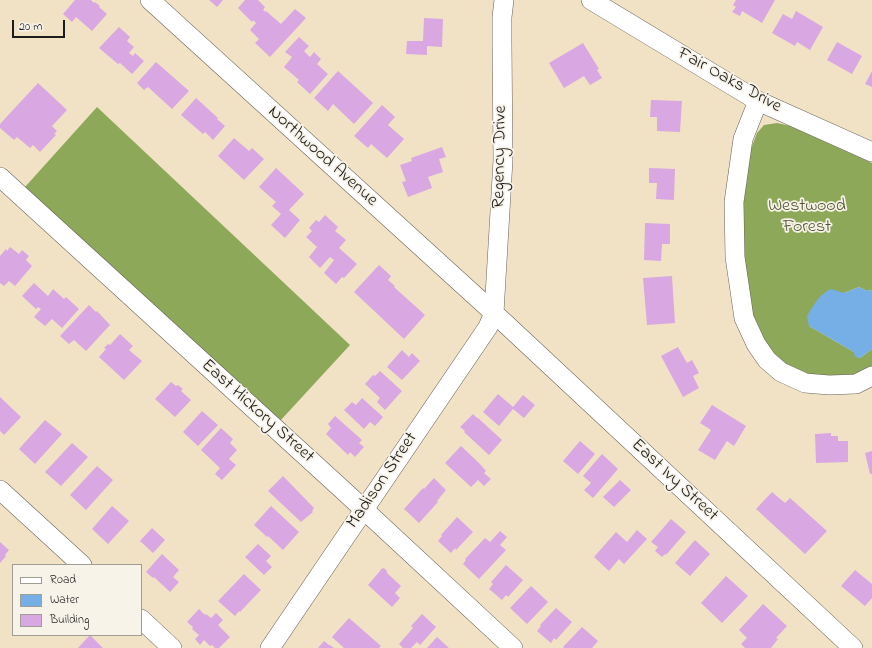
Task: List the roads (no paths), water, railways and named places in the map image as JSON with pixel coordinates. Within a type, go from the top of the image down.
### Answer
[{"type":"street","name":"Northwood Avenue","points":[[150,0],[494,313]]},
{"type":"street","name":"Regency Drive","points":[[494,313],[503,160],[502,17],[504,0]]},
{"type":"street","name":"Fair Oaks Drive","points":[[591,0],[758,101],[872,152]]},
{"type":"street","points":[[758,101],[743,139],[734,202],[735,257],[744,318],[756,344],[767,360],[781,372],[805,383],[829,385],[856,384],[872,376]]},
{"type":"street","name":"East Hickory Street","points":[[0,177],[364,509],[513,648]]},
{"type":"street","name":"Madison Street","points":[[270,648],[488,327],[494,313]]},
{"type":"street","name":"East Ivy Street","points":[[494,313],[854,648]]},
{"type":"street","points":[[0,490],[81,564]]},
{"type":"street","points":[[142,620],[172,648]]},
{"type":"water","points":[[859,287],[867,291],[872,290],[872,349],[860,358],[855,357],[854,352],[809,326],[807,316],[817,301],[827,291],[831,289],[844,293]]},
{"type":"park label","name":"Westwood Forest","points":[[807,217]]}]
